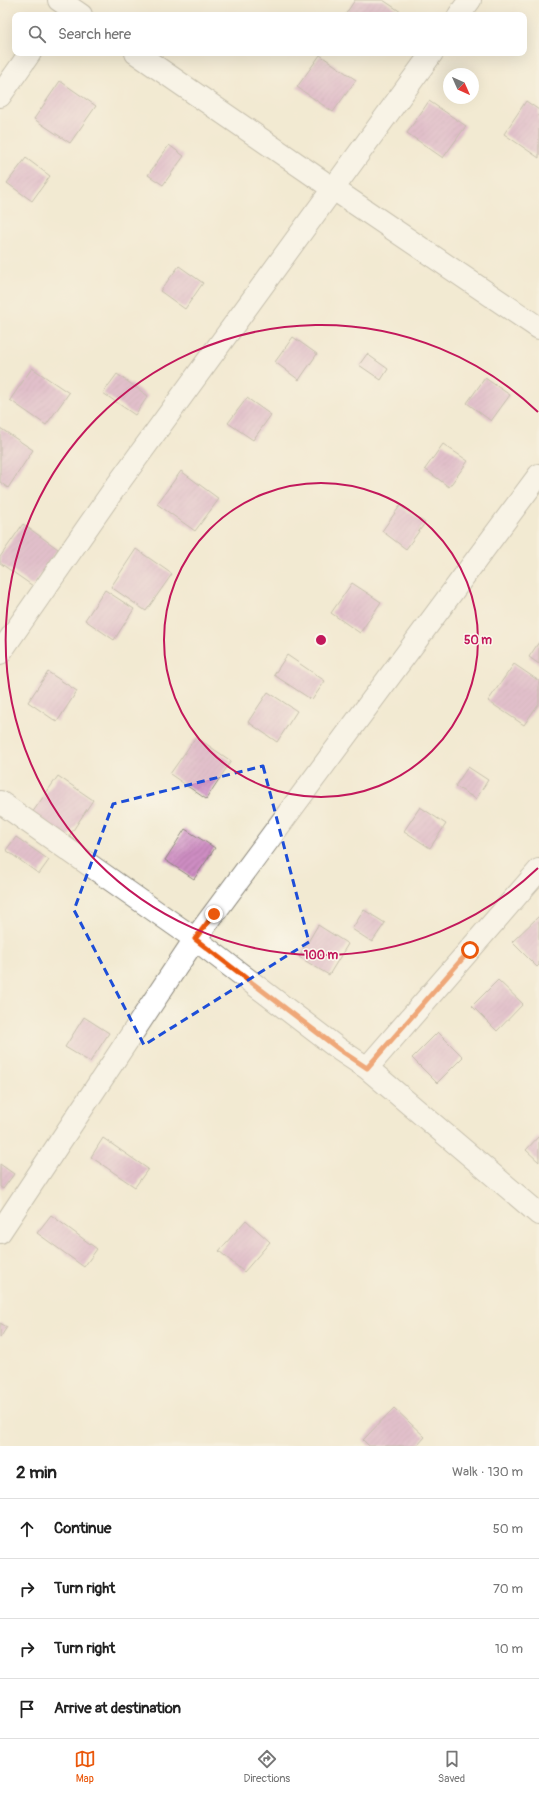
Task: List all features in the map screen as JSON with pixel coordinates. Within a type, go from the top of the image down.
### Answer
[{"type":"street","points":[[461,12],[470,0]]},
{"type":"street","points":[[0,96],[28,56]]},
{"type":"street","points":[[140,56],[539,328]]},
{"type":"street","points":[[0,653],[112,492],[332,188],[430,56]]},
{"type":"street","points":[[0,1232],[195,939],[539,475]]},
{"type":"street","points":[[0,802],[195,939],[340,1050],[367,1068],[539,1214]]},
{"type":"street","points":[[367,1068],[539,870]]},
{"type":"highlighted area","points":[[263,766],[309,942],[144,1045],[74,910],[113,804]]},
{"type":"building","points":[[355,0],[383,0],[401,12],[347,12]]},
{"type":"building","points":[[319,56],[356,80],[333,112],[297,87]]},
{"type":"building","points":[[60,81],[96,106],[70,143],[34,119]]},
{"type":"building","points":[[429,101],[466,126],[443,158],[407,133]]},
{"type":"building","points":[[526,101],[539,110],[539,158],[504,134]]},
{"type":"building","points":[[169,145],[184,156],[163,185],[148,175]]},
{"type":"building","points":[[26,158],[50,176],[32,201],[7,183]]},
{"type":"building","points":[[179,266],[203,283],[185,309],[160,291]]},
{"type":"building","points":[[293,337],[317,354],[299,380],[275,362]]},
{"type":"building","points":[[367,354],[388,369],[381,380],[359,365]]},
{"type":"building","points":[[32,368],[69,393],[46,425],[10,400]]},
{"type":"building","points":[[117,374],[148,396],[135,415],[103,393]]},
{"type":"building","points":[[485,378],[510,395],[491,421],[467,403]]},
{"type":"building","points":[[247,398],[271,415],[253,440],[228,423]]},
{"type":"building","points":[[0,428],[33,450],[8,488],[0,482]]},
{"type":"building","points":[[443,444],[468,461],[449,487],[425,469]]},
{"type":"building","points":[[181,471],[219,499],[195,531],[157,504]]},
{"type":"building","points":[[400,506],[425,523],[406,549],[382,531]]},
{"type":"building","points":[[23,524],[58,549],[33,586],[0,563],[0,557]]},
{"type":"building","points":[[136,549],[172,574],[146,611],[111,587]]},
{"type":"building","points":[[352,583],[381,602],[360,633],[331,613]]},
{"type":"building","points":[[105,590],[134,609],[114,640],[85,620]]},
{"type":"building","points":[[539,642],[539,664],[529,657]]},
{"type":"building","points":[[287,655],[325,681],[312,700],[274,675]]},
{"type":"building","points":[[514,664],[539,681],[539,703],[524,725],[488,701]]},
{"type":"building","points":[[48,672],[77,691],[57,722],[28,702]]},
{"type":"building","points":[[268,692],[297,711],[277,742],[248,722]]},
{"type":"building","points":[[196,737],[231,761],[206,799],[170,774]]},
{"type":"building","points":[[468,767],[488,780],[476,799],[455,786]]},
{"type":"building","points":[[58,776],[93,800],[68,838],[32,813]]},
{"type":"building","points":[[420,807],[446,824],[430,848],[404,831]]},
{"type":"building","points":[[185,829],[215,848],[194,879],[165,860]]},
{"type":"building","points":[[16,837],[49,860],[39,874],[6,850]]},
{"type":"building","points":[[364,910],[385,923],[372,942],[352,929]]},
{"type":"building","points":[[539,916],[539,965],[537,967],[512,942]]},
{"type":"building","points":[[318,925],[348,944],[329,975],[299,957]]},
{"type":"building","points":[[498,980],[523,1004],[497,1031],[472,1006]]},
{"type":"building","points":[[84,1017],[109,1033],[90,1062],[65,1047]]},
{"type":"building","points":[[438,1032],[463,1057],[437,1083],[412,1058]]},
{"type":"building","points":[[539,1136],[539,1162],[526,1150]]},
{"type":"building","points":[[103,1138],[148,1169],[135,1187],[91,1157]]},
{"type":"building","points":[[0,1164],[14,1174],[3,1189],[0,1187]]},
{"type":"building","points":[[51,1215],[97,1249],[84,1267],[37,1233]]},
{"type":"building","points":[[246,1220],[270,1242],[244,1272],[219,1251]]},
{"type":"building","points":[[0,1323],[7,1327],[0,1338]]},
{"type":"building","points":[[394,1408],[425,1437],[417,1446],[369,1446],[363,1440]]},
{"type":"route","points":[[214,914],[195,939],[340,1050],[367,1068],[470,950]]}]
